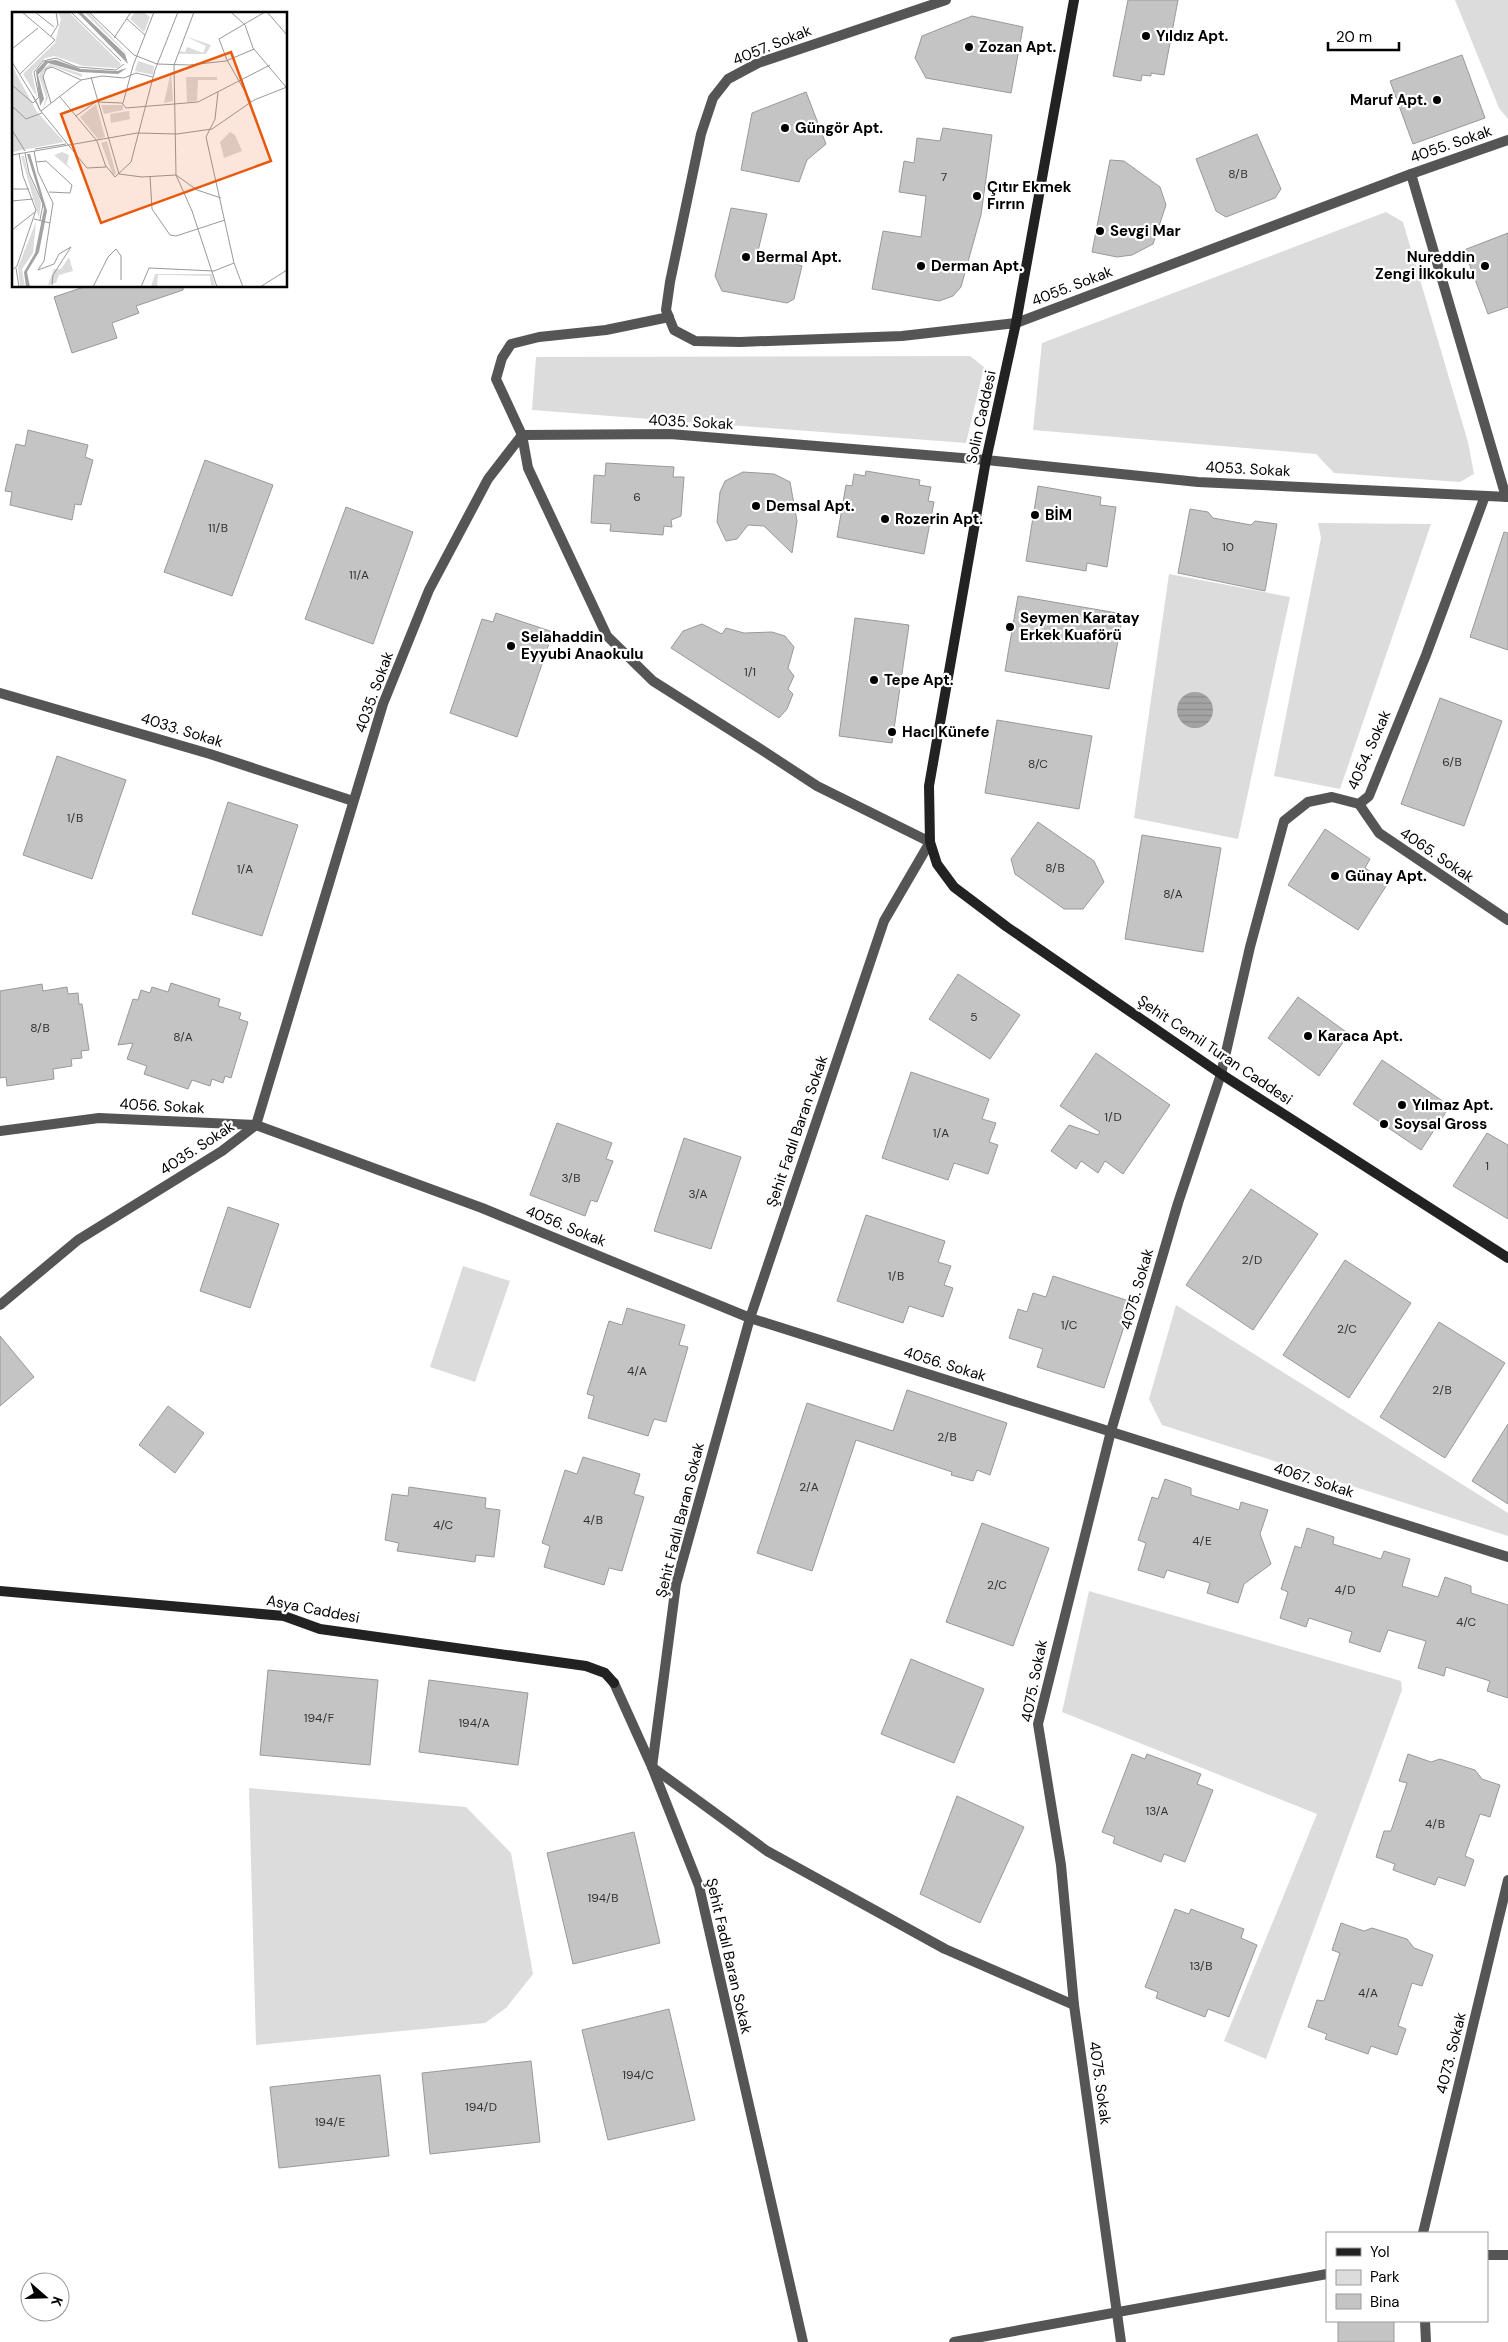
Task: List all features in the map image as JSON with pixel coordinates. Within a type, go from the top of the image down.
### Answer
[{"type":"street","name":"4057. Sokak","points":[[669,317],[666,310],[670,282],[701,134],[713,98],[728,79],[758,63],[946,0]]},
{"type":"street","name":"Solin Caddesi","points":[[930,842],[930,786],[986,460],[1016,323],[1074,0]]},
{"type":"street","name":"4055. Sokak","points":[[669,317],[674,330],[695,340],[740,342],[902,336],[1016,323],[1411,174],[1508,140]]},
{"type":"street","points":[[1411,174],[1507,497]]},
{"type":"street","points":[[669,317],[606,330],[539,337],[511,344],[502,358],[496,379],[522,435],[528,468],[607,636],[653,680],[817,786],[930,842]]},
{"type":"street","name":"4035. Sokak","points":[[0,1305],[78,1240],[222,1151],[256,1126],[383,704],[429,590],[488,479],[522,435],[670,434],[986,460]]},
{"type":"street","name":"4053. Sokak","points":[[986,460],[1198,482],[1507,497]]},
{"type":"street","name":"4054. Sokak","points":[[1221,1074],[1250,947],[1284,821],[1308,802],[1332,796],[1359,804],[1369,796],[1423,664],[1484,496]]},
{"type":"street","name":"4033. Sokak","points":[[0,693],[210,754],[353,801]]},
{"type":"street","name":"4065. Sokak","points":[[1359,804],[1379,833],[1508,920]]},
{"type":"street","name":"Şehit Cemil Turan Caddesi","points":[[930,842],[937,864],[954,887],[1007,927],[1221,1074],[1508,1258]]},
{"type":"street","name":"Şehit Fadıl Baran Sokak","points":[[803,2342],[699,1886],[652,1767],[676,1584],[750,1318],[884,921],[930,842]]},
{"type":"street","name":"4075. Sokak","points":[[1121,2342],[1074,2005],[1061,1865],[1038,1724],[1110,1432],[1178,1203],[1221,1074]]},
{"type":"street","name":"4056. Sokak","points":[[0,1131],[99,1118],[256,1126],[482,1208],[750,1318],[1110,1432]]},
{"type":"street","name":"4067. Sokak","points":[[1110,1432],[1508,1557]]},
{"type":"street","name":"Asya Caddesi","points":[[0,1591],[284,1616],[320,1629],[586,1666],[605,1673],[614,1683],[652,1767]]},
{"type":"street","points":[[652,1767],[767,1851],[945,1948],[1074,2005]]},
{"type":"street","name":"4073. Sokak","points":[[1423,2232],[1508,1880]]},
{"type":"street","points":[[1488,2255],[1508,2255]]},
{"type":"street","points":[[954,2342],[1326,2274]]},
{"type":"street","points":[[1425,2322],[1426,2342]]},
{"type":"green space","points":[[1455,0],[1508,0],[1508,119],[1499,108]]},
{"type":"green space","points":[[1386,212],[1403,222],[1468,442],[1474,474],[1460,482],[1334,473],[1316,454],[1033,430],[1042,343]]},
{"type":"green space","points":[[970,356],[984,367],[966,443],[532,410],[536,357]]},
{"type":"green space","points":[[1318,523],[1431,524],[1340,789],[1274,776],[1321,538]]},
{"type":"green space","points":[[1169,574],[1290,597],[1238,839],[1134,818]]},
{"type":"green space","points":[[463,1266],[510,1281],[475,1382],[430,1367]]},
{"type":"green space","points":[[1176,1305],[1508,1513],[1508,1536],[1162,1425],[1149,1399]]},
{"type":"green space","points":[[1089,1591],[1401,1681],[1402,1690],[1266,2059],[1224,2041],[1317,1814],[1062,1712]]},
{"type":"green space","points":[[249,1788],[466,1807],[511,1853],[533,1974],[506,2008],[485,2023],[256,2045]]},
{"type":"shaded area","points":[[1195,692],[1208,697],[1213,710],[1208,723],[1195,728],[1182,723],[1177,710],[1182,697]]},
{"type":"building","name":"Yıldız Apt.","points":[[1128,0],[1178,0],[1164,75],[1151,73],[1151,76],[1142,75],[1141,81],[1113,76]]},
{"type":"building","name":"Zozan Apt.","points":[[972,16],[1023,27],[1011,93],[926,78],[915,58],[922,36]]},
{"type":"building","name":"Maruf Apt.","points":[[1462,55],[1485,118],[1413,144],[1390,81]]},
{"type":"building","name":"Güngör Apt.","points":[[806,92],[826,144],[807,160],[799,182],[741,170],[752,113]]},
{"type":"building","points":[[943,128],[992,135],[981,215],[961,287],[953,296],[939,301],[872,289],[883,231],[921,237],[926,196],[899,192],[904,161],[914,163],[917,138],[940,141]]},
{"type":"building","points":[[1257,134],[1281,189],[1275,198],[1226,217],[1216,211],[1196,159]]},
{"type":"building","points":[[1110,160],[1124,161],[1160,187],[1166,205],[1153,244],[1132,255],[1117,257],[1092,252]]},
{"type":"building","name":"Bermal Apt.","points":[[731,208],[767,214],[758,251],[802,266],[794,299],[787,303],[722,291],[715,276]]},
{"type":"building","points":[[1508,233],[1508,307],[1488,314],[1464,250]]},
{"type":"building","points":[[81,288],[183,288],[183,290],[136,306],[139,313],[112,323],[117,338],[72,353],[54,297]]},
{"type":"building","points":[[28,430],[88,445],[85,457],[93,460],[81,505],[75,504],[72,520],[10,505],[12,492],[5,491],[16,444],[25,446]]},
{"type":"building","points":[[205,460],[273,485],[232,596],[164,572]]},
{"type":"building","points":[[606,463],[674,467],[673,477],[684,477],[681,516],[671,520],[672,527],[664,526],[663,535],[610,531],[611,524],[591,523],[594,475],[605,476]]},
{"type":"building","name":"Rozerin Apt.","points":[[866,471],[920,480],[919,485],[931,487],[928,501],[934,502],[924,554],[837,537],[846,485],[852,486],[854,474],[865,476]]},
{"type":"building","name":"Demsal Apt.","points":[[743,472],[774,474],[790,482],[797,521],[792,553],[764,526],[748,525],[737,539],[726,541],[717,522],[720,492],[725,481]]},
{"type":"building","points":[[1038,486],[1101,497],[1100,505],[1116,507],[1107,567],[1087,563],[1086,571],[1026,561]]},
{"type":"building","points":[[346,507],[413,532],[373,644],[305,619]]},
{"type":"building","points":[[1190,509],[1208,512],[1213,518],[1251,525],[1255,521],[1277,524],[1265,591],[1178,573]]},
{"type":"building","points":[[1504,532],[1508,533],[1508,650],[1470,637]]},
{"type":"building","points":[[1018,596],[1123,614],[1109,689],[1005,671]]},
{"type":"building","points":[[496,613],[553,632],[517,737],[450,713],[482,619],[493,622]]},
{"type":"building","name":"Tepe Apt.","points":[[855,618],[909,625],[892,743],[839,736]]},
{"type":"building","points":[[702,624],[722,634],[726,628],[744,633],[772,632],[785,636],[794,647],[788,668],[794,676],[788,689],[793,694],[787,709],[779,718],[671,648],[683,631]]},
{"type":"building","points":[[1440,698],[1502,721],[1464,826],[1401,804]]},
{"type":"building","points":[[997,720],[1092,736],[1079,809],[985,793]]},
{"type":"building","points":[[57,756],[126,780],[92,879],[23,855]]},
{"type":"building","points":[[228,802],[298,825],[262,936],[192,914]]},
{"type":"building","points":[[1038,822],[1094,861],[1104,882],[1083,909],[1064,909],[1015,874],[1011,859]]},
{"type":"building","name":"Günay Apt.","points":[[1325,829],[1370,859],[1365,868],[1388,883],[1358,930],[1288,885]]},
{"type":"building","points":[[1142,835],[1221,848],[1203,952],[1125,939]]},
{"type":"building","points":[[958,974],[1020,1015],[990,1059],[929,1019]]},
{"type":"building","points":[[171,983],[220,999],[218,1006],[241,1013],[239,1019],[248,1022],[231,1078],[225,1076],[223,1083],[212,1079],[210,1086],[192,1080],[188,1089],[144,1074],[147,1066],[127,1059],[133,1043],[118,1045],[133,999],[138,1000],[141,990],[150,993],[152,987],[168,992]]},
{"type":"building","points":[[42,984],[43,991],[67,987],[68,994],[78,993],[79,1004],[82,1004],[89,1050],[81,1051],[82,1058],[71,1059],[72,1066],[53,1069],[54,1079],[7,1086],[6,1077],[0,1078],[0,991]]},
{"type":"building","name":"Karaca Apt.","points":[[1298,997],[1349,1034],[1319,1076],[1268,1038]]},
{"type":"building","points":[[1096,1053],[1170,1105],[1123,1174],[1105,1161],[1098,1173],[1081,1161],[1076,1169],[1051,1151],[1069,1125],[1098,1135],[1100,1132],[1060,1106]]},
{"type":"building","name":"Yılmaz Apt.","points":[[1382,1060],[1450,1106],[1421,1150],[1353,1104]]},
{"type":"building","points":[[911,1072],[989,1099],[982,1119],[996,1123],[989,1142],[998,1145],[988,1174],[954,1163],[948,1180],[882,1158]]},
{"type":"building","points":[[557,1123],[612,1143],[606,1159],[613,1161],[597,1202],[591,1200],[585,1216],[530,1195]]},
{"type":"building","points":[[1487,1133],[1508,1145],[1508,1219],[1453,1186]]},
{"type":"building","points":[[684,1138],[741,1157],[711,1249],[654,1231]]},
{"type":"building","points":[[1251,1189],[1318,1234],[1253,1330],[1186,1285]]},
{"type":"building","points":[[228,1207],[279,1224],[250,1308],[200,1291]]},
{"type":"building","points":[[866,1215],[945,1241],[938,1262],[951,1266],[944,1285],[953,1288],[943,1317],[909,1306],[903,1323],[837,1301]]},
{"type":"building","points":[[1345,1260],[1411,1303],[1349,1398],[1283,1355]]},
{"type":"building","points":[[1053,1276],[1132,1302],[1104,1388],[1037,1367],[1043,1349],[1009,1338],[1018,1309],[1027,1312],[1033,1293],[1046,1297]]},
{"type":"building","points":[[627,1308],[685,1325],[679,1345],[688,1347],[666,1422],[654,1419],[648,1436],[588,1418],[594,1396],[587,1394],[609,1321],[622,1325]]},
{"type":"building","points":[[1439,1322],[1505,1363],[1445,1458],[1380,1417]]},
{"type":"building","points":[[0,1336],[34,1377],[0,1406]]},
{"type":"building","points":[[907,1390],[1007,1423],[990,1475],[977,1470],[973,1481],[951,1475],[952,1472],[856,1440],[812,1571],[757,1553],[807,1403],[893,1431]]},
{"type":"building","points":[[168,1406],[204,1433],[175,1473],[139,1445]]},
{"type":"building","points":[[1508,1424],[1508,1504],[1472,1481]]},
{"type":"building","points":[[583,1457],[640,1474],[634,1494],[644,1497],[622,1571],[609,1568],[604,1585],[544,1567],[550,1546],[542,1543],[565,1470],[577,1474]]},
{"type":"building","points":[[1165,1479],[1191,1488],[1191,1495],[1239,1510],[1241,1502],[1268,1510],[1260,1534],[1271,1564],[1244,1584],[1238,1603],[1207,1593],[1210,1583],[1167,1570],[1164,1578],[1138,1570],[1146,1543],[1138,1540],[1152,1497],[1158,1499]]},
{"type":"building","points":[[409,1487],[486,1498],[485,1508],[500,1510],[494,1557],[476,1555],[475,1562],[397,1551],[399,1543],[385,1540],[392,1494],[408,1496]]},
{"type":"building","points":[[982,1523],[1049,1548],[1013,1646],[946,1622]]},
{"type":"building","points":[[1307,1528],[1334,1537],[1333,1544],[1381,1559],[1384,1551],[1410,1559],[1402,1586],[1438,1597],[1445,1577],[1471,1586],[1471,1593],[1508,1605],[1508,1698],[1487,1691],[1490,1681],[1446,1667],[1444,1676],[1418,1668],[1426,1641],[1388,1630],[1380,1652],[1349,1642],[1352,1632],[1309,1618],[1306,1627],[1280,1618],[1288,1592],[1281,1589],[1295,1546],[1301,1548]]},
{"type":"building","points":[[911,1659],[984,1689],[954,1763],[881,1734]]},
{"type":"building","points":[[268,1670],[378,1680],[370,1765],[260,1755]]},
{"type":"building","points":[[429,1680],[528,1693],[518,1765],[419,1752]]},
{"type":"building","points":[[1132,1754],[1145,1759],[1147,1754],[1201,1774],[1197,1784],[1213,1790],[1185,1862],[1164,1854],[1161,1862],[1113,1843],[1115,1837],[1102,1832]]},
{"type":"building","points":[[1408,1754],[1431,1762],[1440,1759],[1475,1770],[1482,1779],[1500,1785],[1490,1817],[1480,1814],[1465,1856],[1474,1860],[1465,1886],[1438,1877],[1435,1885],[1393,1870],[1395,1864],[1376,1857],[1384,1831],[1391,1831],[1407,1783],[1399,1781]]},
{"type":"building","points":[[957,1796],[1024,1827],[980,1923],[920,1894]]},
{"type":"building","points":[[634,1832],[660,1943],[573,1964],[547,1853]]},
{"type":"building","points":[[1175,1909],[1189,1914],[1191,1909],[1244,1929],[1241,1938],[1257,1945],[1229,2017],[1208,2009],[1205,2017],[1156,1998],[1158,1992],[1145,1987]]},
{"type":"building","points":[[1341,1923],[1364,1931],[1372,1928],[1407,1939],[1414,1948],[1433,1955],[1422,1986],[1412,1983],[1398,2026],[1406,2029],[1397,2055],[1371,2046],[1368,2054],[1325,2039],[1327,2034],[1308,2027],[1317,2000],[1324,2001],[1340,1953],[1332,1950]]},
{"type":"building","points":[[669,2009],[695,2120],[608,2140],[582,2030]]},
{"type":"building","points":[[531,2061],[540,2142],[430,2154],[422,2073]]},
{"type":"building","points":[[380,2075],[389,2156],[279,2168],[270,2087]]},
{"type":"building","points":[[1338,2322],[1394,2322],[1394,2342],[1338,2342]]},
{"type":"place","name":"Yıldız Apt.","points":[[1146,36]]},
{"type":"place","name":"Zozan Apt.","points":[[969,47]]},
{"type":"place","name":"Maruf Apt.","points":[[1437,100]]},
{"type":"place","name":"Güngör Apt.","points":[[785,128]]},
{"type":"place","name":"Çıtır Ekmek Fırrın","points":[[977,196]]},
{"type":"place","name":"Sevgi Mar","points":[[1100,231]]},
{"type":"place","name":"Bermal Apt.","points":[[746,257]]},
{"type":"place","name":"Derman Apt.","points":[[921,266]]},
{"type":"place","name":"Nureddin Zengi İlkokulu","points":[[1485,266]]},
{"type":"place","name":"Demsal Apt.","points":[[756,506]]},
{"type":"place","name":"BİM","points":[[1035,515]]},
{"type":"place","name":"Rozerin Apt.","points":[[885,519]]},
{"type":"place","name":"Seymen Karatay Erkek Kuaförü","points":[[1010,627]]},
{"type":"place","name":"Selahaddin Eyyubi Anaokulu","points":[[511,646]]},
{"type":"place","name":"Tepe Apt.","points":[[874,680]]},
{"type":"place","name":"Hacı Künefe","points":[[892,732]]},
{"type":"place","name":"Günay Apt.","points":[[1335,876]]},
{"type":"place","name":"Karaca Apt.","points":[[1308,1036]]},
{"type":"place","name":"Yılmaz Apt.","points":[[1402,1105]]},
{"type":"place","name":"Soysal Gross","points":[[1384,1124]]}]
